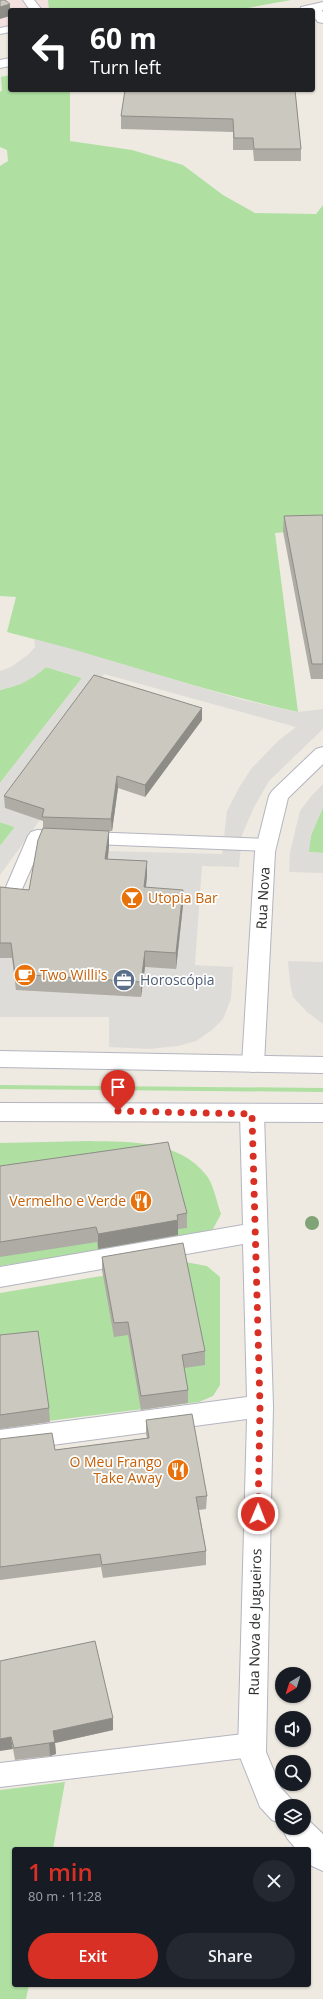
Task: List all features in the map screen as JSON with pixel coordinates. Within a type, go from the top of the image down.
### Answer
[{"type":"street","points":[[315,9],[323,19]]},
{"type":"street","name":"Rua Nova","points":[[253,1064],[267,845],[279,796],[323,753]]},
{"type":"street","points":[[0,1059],[323,1065]]},
{"type":"street","points":[[0,1112],[132,1111],[252,1114],[323,1113]]},
{"type":"street","name":"Rua Nova de Jugueiros","points":[[252,1114],[260,1406],[252,1752],[270,1797],[275,1802]]},
{"type":"street","points":[[0,1278],[255,1232]]},
{"type":"street","points":[[0,1441],[260,1406]]},
{"type":"street","points":[[304,1835],[323,1856]]},
{"type":"lane","points":[[28,0],[34,8]]},
{"type":"lane","points":[[12,894],[37,836],[267,845]]},
{"type":"lane","points":[[0,1775],[252,1745]]},
{"type":"shaded area","points":[[0,0],[49,0],[50,8],[8,8],[8,33],[0,35]]},
{"type":"shaded area","points":[[34,639],[243,700],[298,712],[323,709],[323,729],[269,781],[254,807],[242,835],[239,867],[202,866],[195,965],[233,967],[231,999],[223,1019],[212,1030],[196,1041],[178,1046],[149,1049],[109,1047],[109,1017],[0,1017],[0,958],[12,958],[141,997],[145,967],[176,968],[106,874],[109,851],[222,854],[227,811],[240,786],[251,769],[278,741],[296,727],[104,674],[70,721],[40,820],[0,875],[0,846],[15,827],[0,822],[0,783],[82,678],[46,667],[35,676],[21,684],[0,690],[0,671],[11,667],[29,654],[35,647]]},
{"type":"shaded area","points":[[323,784],[323,807],[311,835],[309,852],[323,853],[323,873],[289,872],[290,852],[300,811],[312,795]]},
{"type":"shaded area","points":[[288,961],[323,962],[323,1024],[307,1012],[293,997]]},
{"type":"green space","points":[[48,0],[291,0],[248,8],[49,8]]},
{"type":"green space","points":[[8,75],[8,92],[70,92],[70,141],[132,150],[183,165],[223,195],[255,213],[316,214],[323,205],[323,529],[275,533],[298,712],[224,694],[7,632],[16,597],[0,596],[0,166],[8,161],[7,150],[0,147],[1,77]]},
{"type":"green space","points":[[46,667],[82,678],[0,783],[0,690],[24,682]]},
{"type":"green space","points":[[323,807],[323,853],[308,852],[311,835]]},
{"type":"green space","points":[[0,822],[15,827],[0,846]]},
{"type":"green space","points":[[0,1085],[323,1088],[323,1092],[0,1089]]},
{"type":"green space","points":[[90,1141],[154,1145],[183,1155],[196,1164],[209,1180],[221,1214],[213,1229],[195,1235],[0,1266],[0,1143]]},
{"type":"green space","points":[[185,1262],[207,1266],[220,1277],[220,1385],[213,1396],[199,1402],[0,1427],[0,1293]]},
{"type":"green space","points":[[65,1782],[53,1847],[12,1847],[12,1987],[29,1987],[26,1999],[0,1999],[0,1790]]},
{"type":"building","points":[[0,0],[5,0],[10,4],[0,7]]},
{"type":"building","points":[[125,92],[295,92],[301,149],[254,149],[253,138],[234,138],[233,119],[121,116]]},
{"type":"building","points":[[323,515],[323,664],[312,664],[284,516]]},
{"type":"building","points":[[94,675],[202,708],[145,785],[117,776],[111,819],[42,817],[44,809],[4,796]]},
{"type":"building","points":[[43,828],[109,831],[105,859],[147,861],[144,887],[183,890],[176,953],[145,951],[141,982],[15,974],[11,943],[0,943],[0,887],[29,890],[38,840]]},
{"type":"building","points":[[168,1142],[187,1213],[177,1215],[178,1220],[98,1234],[96,1227],[0,1242],[0,1166]]},
{"type":"building","points":[[183,1243],[205,1351],[182,1355],[188,1390],[141,1396],[128,1322],[114,1323],[102,1257]]},
{"type":"building","points":[[38,1331],[49,1408],[0,1415],[0,1335]]},
{"type":"building","points":[[192,1414],[207,1496],[196,1497],[206,1551],[102,1565],[100,1554],[0,1567],[0,1439],[52,1433],[55,1450],[149,1438],[146,1420]]},
{"type":"building","points":[[95,1641],[113,1718],[53,1731],[55,1742],[14,1748],[11,1737],[0,1739],[0,1661]]},
{"type":"place","name":"Utopia Bar","points":[[132,898]]},
{"type":"place","name":"Two Willi's","points":[[25,975]]},
{"type":"place","name":"Horoscópia","points":[[124,980]]},
{"type":"place","name":"Vermelho e Verde","points":[[141,1201]]},
{"type":"place","name":"O Meu Frango Take Away","points":[[178,1470]]},
{"type":"route","points":[[118,1111],[252,1114],[260,1406],[258,1514]]}]
